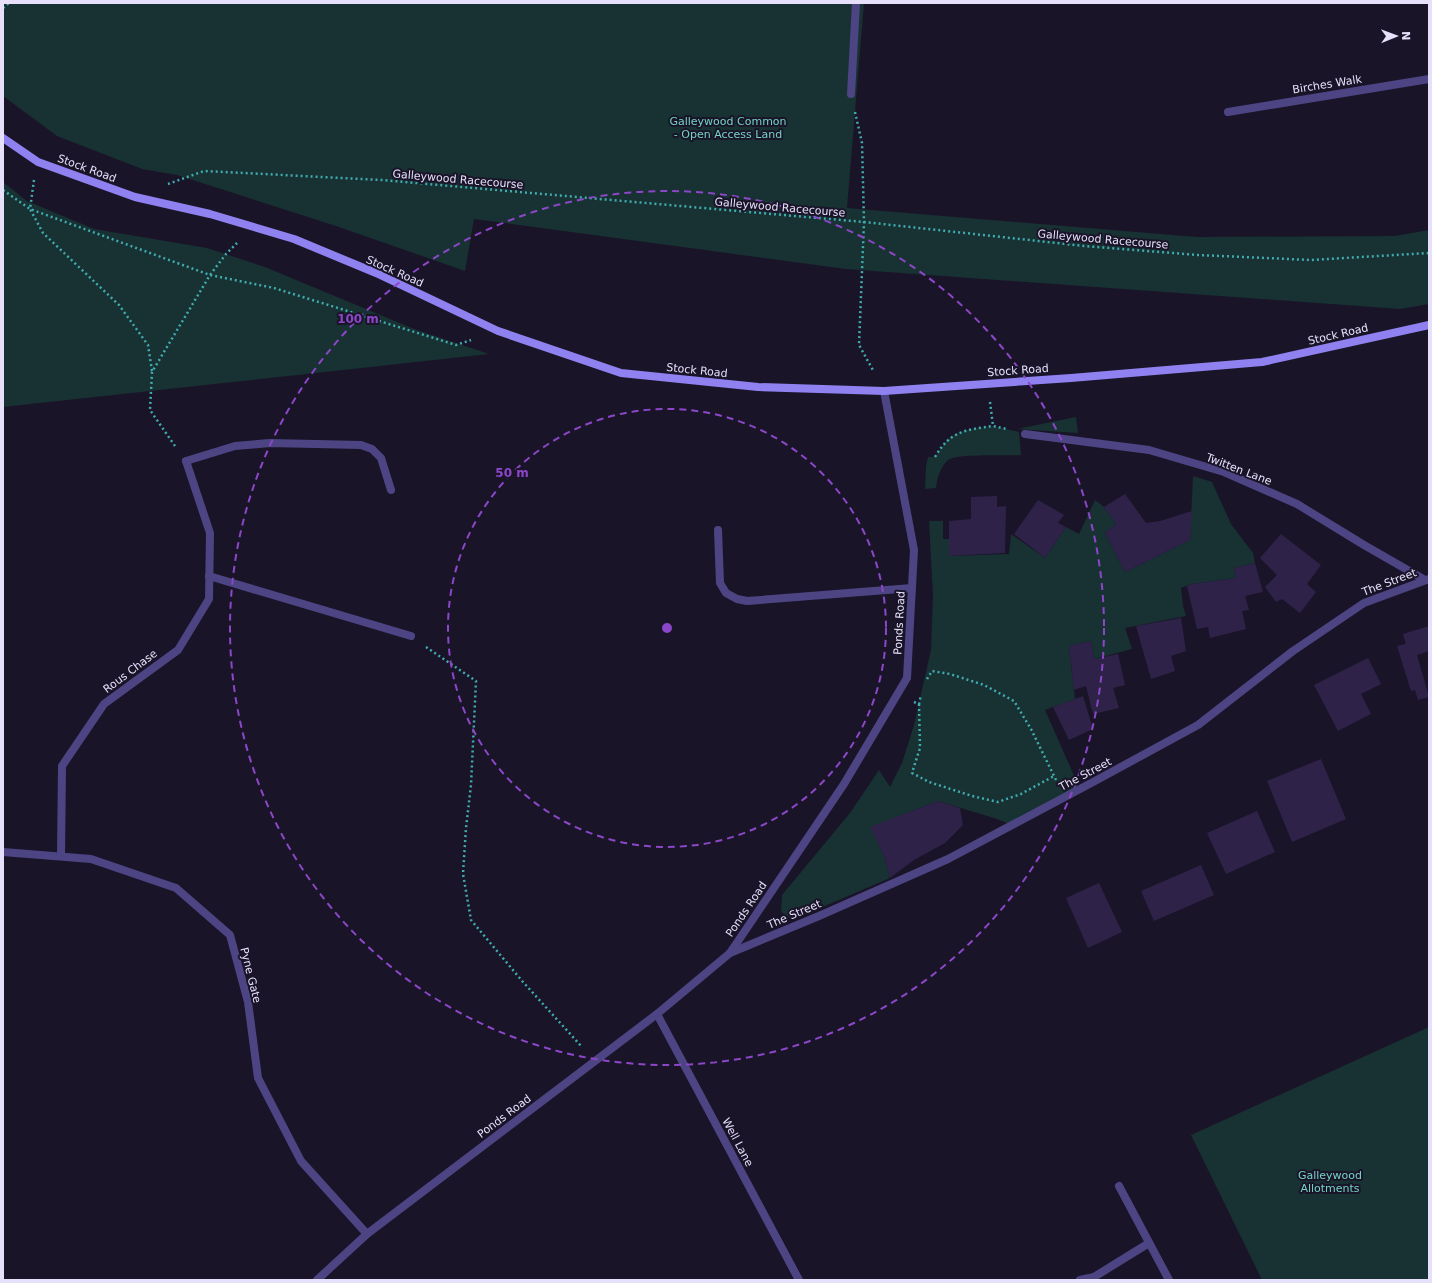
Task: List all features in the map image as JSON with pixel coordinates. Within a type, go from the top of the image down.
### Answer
[{"type":"main road","name":"Stock Road","points":[[3,138],[38,162],[135,197],[210,214],[294,239],[376,273],[498,331],[621,374],[758,387],[884,391],[1262,362],[1429,324]]},
{"type":"street","points":[[851,94],[856,3]]},
{"type":"street","name":"Birches Walk","points":[[1228,112],[1429,79]]},
{"type":"street","name":"Ponds Road","points":[[317,1280],[367,1234],[657,1014],[730,953],[844,784],[907,678],[914,550],[884,391]]},
{"type":"street","name":"Twitten Lane","points":[[1025,434],[1149,450],[1224,472],[1297,504],[1364,545],[1427,580]]},
{"type":"street","points":[[186,461],[236,446],[270,443],[360,445],[372,449],[381,458],[390,490]]},
{"type":"street","name":"Rous Chase","points":[[61,856],[62,766],[104,704],[178,650],[209,599],[210,533],[186,461]]},
{"type":"street","points":[[718,530],[720,583],[726,593],[747,602],[912,588]]},
{"type":"street","points":[[210,576],[411,636]]},
{"type":"street","name":"The Street","points":[[730,953],[948,859],[1065,797],[1198,725],[1293,651],[1364,603],[1427,580]]},
{"type":"street","name":"Pyne Gate","points":[[3,852],[91,859],[176,888],[230,935],[248,1002],[258,1078],[301,1161],[367,1234]]},
{"type":"street","name":"Well Lane","points":[[657,1014],[799,1280]]},
{"type":"street","points":[[1119,1186],[1169,1280]]},
{"type":"street","points":[[1080,1280],[1094,1277],[1149,1243]]},
{"type":"path","points":[[3,8],[9,3]]},
{"type":"path","points":[[851,94],[862,143],[864,222],[859,345],[884,391]]},
{"type":"path","points":[[38,162],[33,183],[30,209],[43,233],[119,305],[148,345],[152,372],[150,410],[186,461]]},
{"type":"path","name":"Galleywood Racecourse","points":[[135,197],[204,170],[382,180],[864,222],[1084,246],[1198,255],[1311,260],[1429,253]]},
{"type":"path","points":[[3,190],[30,209],[210,275],[274,288],[456,345],[498,331]]},
{"type":"path","points":[[152,372],[210,275],[226,254],[253,227]]},
{"type":"path","points":[[988,383],[993,426]]},
{"type":"path","points":[[935,457],[948,438],[976,428],[993,426],[1025,434]]},
{"type":"path","points":[[411,636],[476,681],[472,778],[466,828],[463,874],[471,920],[523,982],[595,1061]]},
{"type":"path","points":[[925,683],[932,671],[950,674],[984,685],[1014,701],[1031,729],[1065,797]]},
{"type":"path","points":[[922,688],[919,704],[920,748],[912,773],[929,782],[972,796],[998,802],[1021,794],[1054,776]]},
{"type":"path","points":[[896,697],[919,704]]},
{"type":"green space","name":"Galleywood Common - Open Access Land","points":[[3,3],[864,3],[847,208],[1197,237],[1395,236],[1429,230],[1429,304],[1400,309],[846,269],[474,219],[465,271],[336,226],[177,175],[142,169],[57,136],[3,96]]},
{"type":"green space","points":[[3,182],[27,201],[94,229],[207,248],[265,267],[414,329],[489,354],[3,407]]},
{"type":"green space","points":[[1076,417],[1078,433],[1017,429]]},
{"type":"green space","points":[[993,426],[1019,432],[1021,455],[961,456],[953,458],[948,460],[943,466],[938,477],[936,488],[925,489],[928,457],[935,457],[948,439],[958,433]]},
{"type":"green space","points":[[1193,476],[1212,482],[1231,524],[1253,553],[1255,563],[1234,568],[1236,578],[1192,584],[1181,588],[1186,616],[1125,628],[1132,649],[1094,659],[1091,641],[1069,646],[1075,699],[1045,710],[1080,789],[1009,824],[938,801],[871,827],[884,856],[890,878],[804,915],[790,918],[781,912],[782,895],[850,813],[879,770],[890,787],[902,763],[914,725],[931,650],[933,595],[929,521],[943,521],[943,539],[949,539],[949,556],[1009,554],[1011,534],[1045,558],[1066,527],[1079,534],[1095,500],[1104,507],[1116,524],[1105,533],[1125,572],[1190,540]]},
{"type":"green space","name":"Galleywood Allotments","points":[[1429,1027],[1429,1280],[1262,1280],[1191,1135]]},
{"type":"building","points":[[1125,494],[1146,523],[1160,521],[1192,511],[1190,540],[1125,572],[1105,533],[1116,524],[1104,507]]},
{"type":"building","points":[[997,496],[997,507],[1006,506],[1005,553],[949,556],[949,521],[971,519],[971,497]]},
{"type":"building","points":[[1038,500],[1064,515],[1058,523],[1066,527],[1045,558],[1014,534]]},
{"type":"building","points":[[1281,534],[1321,565],[1307,584],[1316,592],[1300,613],[1282,599],[1276,602],[1265,587],[1277,575],[1260,558]]},
{"type":"building","points":[[1255,563],[1263,592],[1245,596],[1249,610],[1242,611],[1246,629],[1210,638],[1208,627],[1197,629],[1187,586],[1236,578],[1234,568]]},
{"type":"building","points":[[1181,618],[1186,651],[1171,656],[1175,671],[1151,679],[1136,626]]},
{"type":"building","points":[[1429,626],[1429,651],[1417,655],[1429,697],[1418,700],[1415,690],[1411,691],[1397,646],[1406,644],[1403,634]]},
{"type":"building","points":[[1091,641],[1094,659],[1118,654],[1125,685],[1113,688],[1119,708],[1093,714],[1086,686],[1074,690],[1069,646]]},
{"type":"building","points":[[1368,658],[1381,684],[1361,694],[1371,714],[1338,731],[1314,685]]},
{"type":"building","points":[[1083,696],[1093,729],[1069,740],[1053,707]]},
{"type":"building","points":[[1321,759],[1346,819],[1292,842],[1267,781]]},
{"type":"building","points":[[938,801],[960,808],[963,825],[945,843],[914,860],[890,878],[884,856],[870,827]]},
{"type":"building","points":[[1257,811],[1275,852],[1226,874],[1207,833]]},
{"type":"building","points":[[1201,865],[1214,895],[1154,921],[1141,891]]},
{"type":"building","points":[[1099,883],[1122,932],[1088,948],[1066,898]]}]
